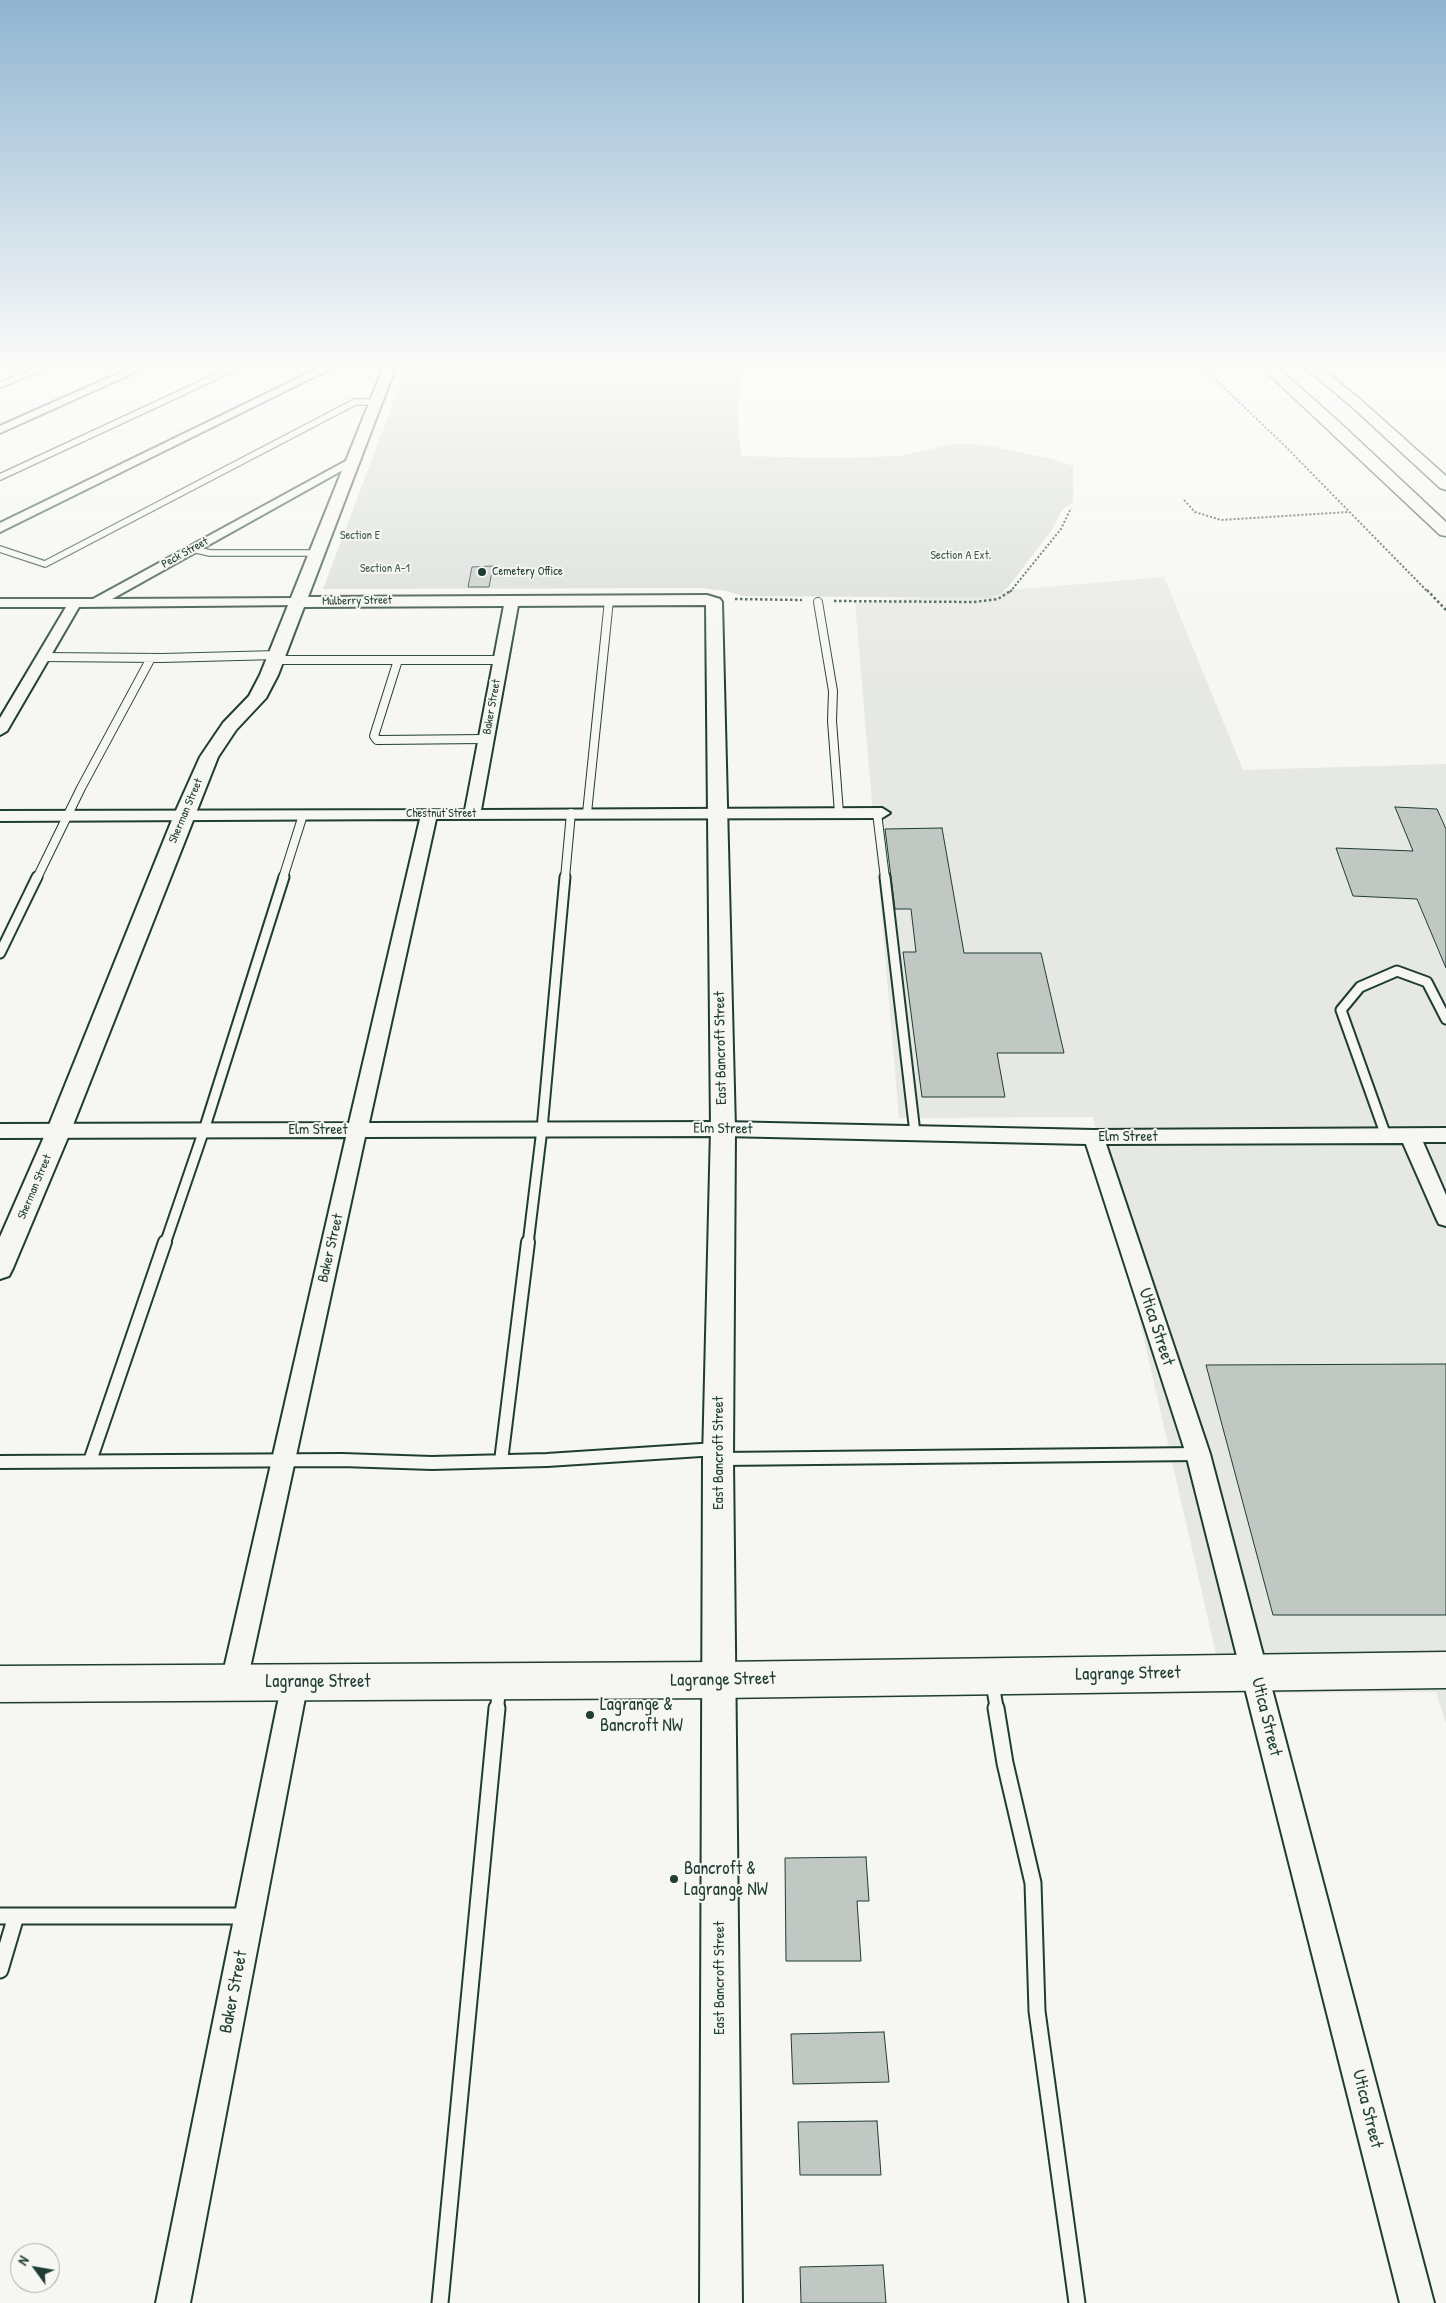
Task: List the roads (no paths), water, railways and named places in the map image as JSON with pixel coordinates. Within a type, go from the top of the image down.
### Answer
[{"type":"main road","points":[[1385,473],[1446,531]]},
{"type":"main road","points":[[1433,473],[1446,485]]},
{"type":"main road","name":"Lagrange Street","points":[[0,1684],[720,1680],[1254,1672],[1445,1672]]},
{"type":"street","points":[[0,528],[111,473]]},
{"type":"street","name":"Peck Street","points":[[93,604],[329,473]]},
{"type":"street","name":"Sherman Street","points":[[0,1268],[60,1130],[184,815],[209,757],[229,727],[257,698],[276,658],[349,473]]},
{"type":"street","name":"Mulberry Street","points":[[0,603],[93,604],[512,600],[725,601]]},
{"type":"street","name":"Baker Street","points":[[472,814],[512,600]]},
{"type":"street","name":"East Bancroft Street","points":[[721,2303],[719,1454],[723,1129],[716,813],[725,601]]},
{"type":"street","points":[[0,731],[74,604]]},
{"type":"street","name":"Chestnut Street","points":[[0,816],[879,813]]},
{"type":"street","name":"Baker Street","points":[[234,1682],[282,1460],[359,1130],[429,814]]},
{"type":"street","name":"Elm Street","points":[[0,1131],[723,1129],[1094,1137],[1446,1135]]},
{"type":"street","points":[[1410,1136],[1446,1218]]},
{"type":"street","name":"Utica Street","points":[[1094,1137],[1198,1454],[1417,2303]]},
{"type":"street","name":"Baker Street","points":[[173,2303],[295,1682]]},
{"type":"lane","points":[[0,549],[45,564],[219,473]]},
{"type":"lane","points":[[192,549],[210,553],[317,553]]},
{"type":"lane","points":[[587,814],[609,600]]},
{"type":"lane","points":[[814,601],[833,691],[832,721],[839,813]]},
{"type":"lane","points":[[43,657],[501,660]]},
{"type":"lane","points":[[0,953],[81,788],[151,658]]},
{"type":"lane","points":[[398,660],[374,736],[377,740],[486,739]]},
{"type":"lane","points":[[879,813],[916,1133]]},
{"type":"lane","points":[[501,1461],[542,1129],[571,814]]},
{"type":"lane","points":[[90,1461],[204,1130],[303,815]]},
{"type":"lane","points":[[1386,1136],[1341,1010],[1360,987],[1397,971],[1427,982],[1446,1019]]},
{"type":"lane","points":[[0,1462],[501,1461],[719,1454],[1198,1454]]},
{"type":"lane","points":[[991,1676],[1005,1763],[1033,1884],[1037,2011],[1077,2303]]},
{"type":"lane","points":[[440,2303],[499,1681]]},
{"type":"lane","points":[[0,1916],[249,1916]]},
{"type":"lane","points":[[0,1970],[16,1916]]},
{"type":"place","name":"Cemetery Office","points":[[482,572]]},
{"type":"place","name":"Lagrange & Bancroft NW","points":[[590,1715]]},
{"type":"place","name":"Bancroft & Lagrange NW","points":[[674,1879]]},
{"type":"park label","name":"Section E","points":[[360,536]]},
{"type":"park label","name":"Section A Ext.","points":[[961,556]]},
{"type":"park label","name":"Section A-1","points":[[385,569]]}]
